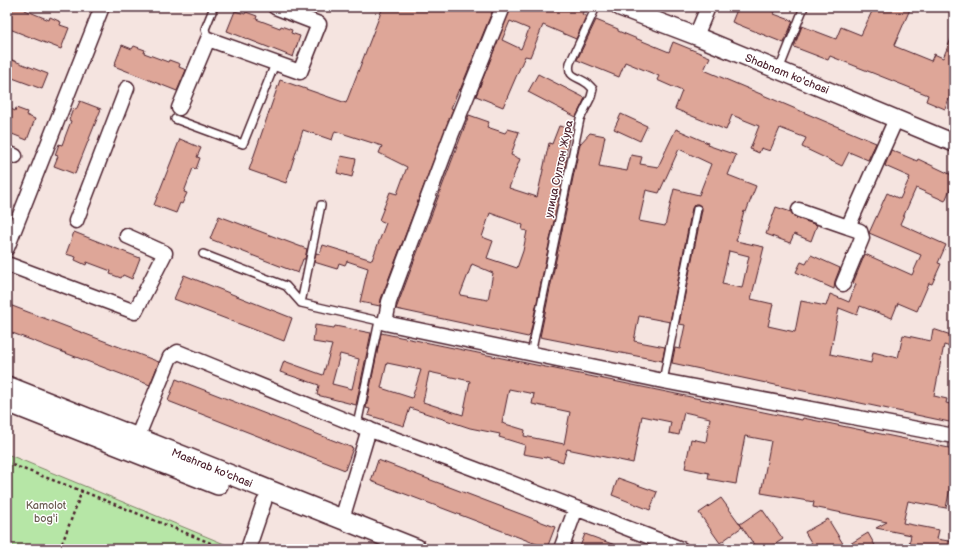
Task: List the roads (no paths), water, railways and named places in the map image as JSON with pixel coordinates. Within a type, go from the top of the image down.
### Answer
[{"type":"main road","name":"Mashrab ko'chasi","points":[[7,386],[417,549]]},
{"type":"main road","name":"Mashrab ko'chasi","points":[[7,402],[383,549]]},
{"type":"street","points":[[7,248],[102,7]]},
{"type":"street","points":[[177,114],[208,39],[300,72],[319,24],[275,7]]},
{"type":"street","points":[[503,7],[446,147],[382,322],[663,381],[954,436]]},
{"type":"street","name":"Shabnam ko'chasi","points":[[620,7],[696,36],[954,143]]},
{"type":"street","points":[[696,36],[708,7]]},
{"type":"street","points":[[76,221],[127,88]]},
{"type":"street","points":[[848,227],[896,119]]},
{"type":"street","points":[[799,210],[860,231],[862,238],[843,284]]},
{"type":"street","points":[[7,264],[135,312],[165,253],[127,236]]},
{"type":"street","points":[[137,438],[170,356],[178,352],[363,427],[681,549]]},
{"type":"street","points":[[342,519],[363,427]]},
{"type":"street","points":[[248,549],[264,502]]},
{"type":"street","points":[[561,549],[576,508]]},
{"type":"lane","points":[[208,39],[205,29],[214,7]]},
{"type":"lane","name":"улица Султон Жура","points":[[531,354],[580,119],[591,97],[593,89],[588,83],[571,75],[569,69],[570,63],[596,7]]},
{"type":"lane","points":[[779,71],[804,7]]},
{"type":"lane","points":[[177,114],[243,144],[275,64]]},
{"type":"lane","points":[[300,303],[321,205]]},
{"type":"lane","points":[[663,381],[697,209]]},
{"type":"lane","points":[[203,254],[286,286],[300,303],[382,322],[363,427]]},
{"type":"park label","name":"Kamolot bog'i","points":[[46,511]]}]
